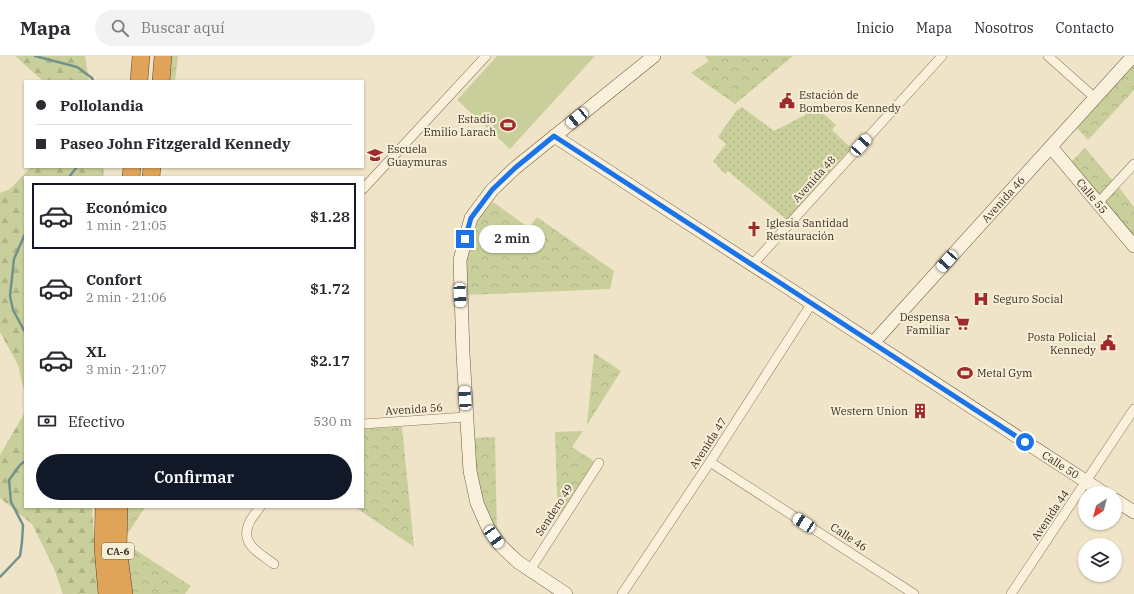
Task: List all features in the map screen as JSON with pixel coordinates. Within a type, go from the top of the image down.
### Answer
[{"type":"highway","points":[[139,80],[141,56]]},
{"type":"highway","points":[[161,80],[163,56]]},
{"type":"highway","name":"CA-6","points":[[104,508],[103,548],[106,594]]},
{"type":"highway","name":"CA-6","points":[[119,508],[118,548],[124,593]]},
{"type":"street","points":[[364,188],[486,56]]},
{"type":"street","points":[[566,594],[518,562],[501,546],[488,528],[477,503],[470,471],[466,417],[460,260],[471,218],[492,190],[515,168],[654,56]]},
{"type":"street","name":"Avenida 48","points":[[752,265],[942,56]]},
{"type":"street","points":[[1048,56],[1095,98]]},
{"type":"street","name":"Avenida 46","points":[[873,343],[1133,56]]},
{"type":"street","name":"Calle 50","points":[[554,136],[1094,486]]},
{"type":"street","name":"Calle 55","points":[[1051,147],[1134,246]]},
{"type":"street","points":[[1098,203],[1134,164]]},
{"type":"street","name":"Avenida 47","points":[[622,594],[710,462],[812,303]]},
{"type":"street","name":"Avenida 44","points":[[1012,594],[1134,409]]},
{"type":"street","name":"Avenida 56","points":[[364,424],[466,417]]},
{"type":"street","name":"Calle 46","points":[[710,462],[914,594]]},
{"type":"street","name":"Sendero 49","points":[[530,570],[599,463]]},
{"type":"street","points":[[1122,504],[1134,512]]},
{"type":"street","points":[[259,508],[247,526],[247,540],[250,546],[274,564]]},
{"type":"green space","points":[[15,56],[85,56],[89,80],[42,80]]},
{"type":"green space","points":[[166,56],[178,56],[175,80],[164,80]]},
{"type":"green space","name":"Estadio Emilio Larach","points":[[497,56],[595,56],[510,149],[457,100]]},
{"type":"green space","points":[[705,56],[793,56],[735,104],[691,73],[709,61]]},
{"type":"green space","points":[[1134,63],[1134,90],[1088,140],[1076,127]]},
{"type":"green space","points":[[813,104],[836,125],[832,130],[851,148],[787,220],[728,171],[725,174],[713,161],[726,144],[718,137],[736,111],[742,107],[774,131],[805,115]]},
{"type":"green space","points":[[1085,148],[1114,182],[1098,199],[1069,164]]},
{"type":"green space","points":[[30,168],[103,168],[104,176],[24,176],[24,391],[18,365],[0,332],[0,193],[10,189]]},
{"type":"green space","points":[[1117,185],[1134,207],[1134,242],[1101,203]]},
{"type":"green space","points":[[493,202],[529,228],[537,217],[614,271],[610,289],[467,295],[465,260],[476,220]]},
{"type":"green space","points":[[594,353],[621,371],[587,425]]},
{"type":"green space","points":[[24,414],[24,508],[92,508],[95,555],[100,594],[63,594],[53,566],[32,524],[0,498],[0,455]]},
{"type":"green space","points":[[402,427],[414,547],[356,508],[364,508],[364,429]]},
{"type":"green space","points":[[583,431],[572,447],[597,463],[558,522],[555,432]]},
{"type":"green space","points":[[495,437],[497,536],[481,501],[471,438]]},
{"type":"green space","points":[[127,508],[144,508],[127,535]]},
{"type":"green space","points":[[125,543],[191,586],[185,594],[129,594]]},
{"type":"waterway","points":[[35,56],[77,67],[93,80]]},
{"type":"waterway","points":[[70,176],[76,168]]},
{"type":"waterway","points":[[24,236],[14,259],[10,296],[13,310],[24,330]]},
{"type":"waterway","points":[[0,577],[20,556],[23,525],[11,502],[9,480],[24,462]]},
{"type":"place","name":"Estación de Bomberos Kennedy","points":[[787,101]]},
{"type":"place","name":"Estadio Emilio Larach","points":[[508,125]]},
{"type":"place","name":"Escuela Guaymuras","points":[[375,155]]},
{"type":"place","name":"Iglesia Santidad Restauración","points":[[754,229]]},
{"type":"place","name":"Seguro Social","points":[[981,299]]},
{"type":"place","name":"Despensa Familiar","points":[[962,323]]},
{"type":"place","name":"Posta Policial Kennedy","points":[[1108,343]]},
{"type":"place","name":"Metal Gym","points":[[965,373]]},
{"type":"place","name":"Western Union","points":[[920,411]]},
{"type":"route","points":[[465,239],[471,218],[492,190],[515,168],[554,136],[1025,442]]}]
